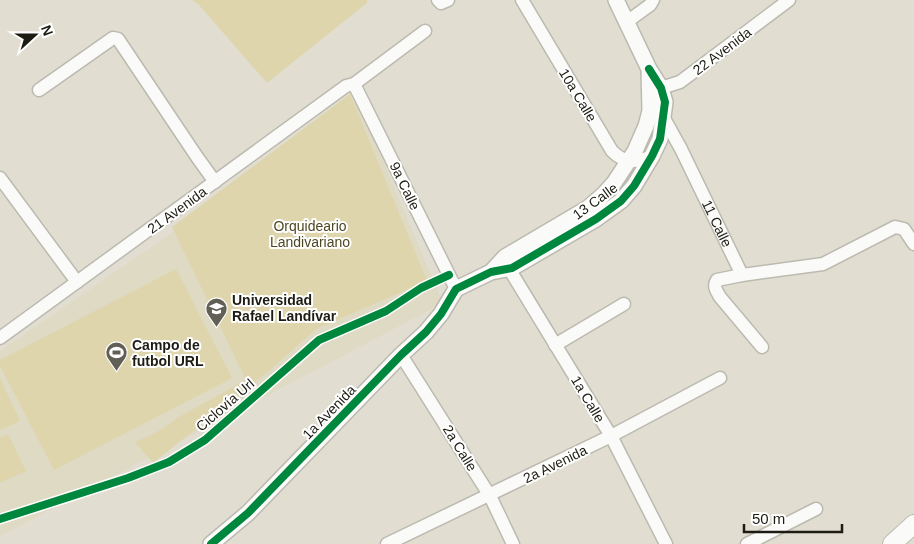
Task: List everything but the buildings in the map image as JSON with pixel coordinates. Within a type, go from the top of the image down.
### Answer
[{"type":"main road","points":[[892,544],[914,524]]},
{"type":"street","points":[[438,0],[442,3],[448,0]]},
{"type":"street","name":"10a Calle","points":[[522,0],[612,151],[619,158],[628,162]]},
{"type":"street","points":[[616,0],[628,21],[649,70],[656,92]]},
{"type":"street","points":[[628,21],[650,5],[653,0]]},
{"type":"street","name":"22 Avenida","points":[[656,92],[680,82],[789,0]]},
{"type":"street","name":"21 Avenida","points":[[0,338],[346,86],[354,84],[425,31]]},
{"type":"street","points":[[39,90],[113,38],[118,38],[191,150],[215,182]]},
{"type":"street","name":"9a Calle","points":[[354,84],[456,289]]},
{"type":"street","name":"13 Calle","points":[[506,264],[588,208],[603,195],[628,162],[646,126],[656,92]]},
{"type":"street","name":"13 Calle","points":[[456,289],[596,219],[621,201],[634,186],[660,139],[665,102],[656,92]]},
{"type":"street","name":"11 Calle","points":[[663,116],[742,275]]},
{"type":"street","points":[[628,162],[639,162],[652,156]]},
{"type":"street","points":[[0,178],[78,282]]},
{"type":"street","points":[[762,347],[720,297],[715,288],[717,280],[823,264],[895,227],[904,229],[914,244]]},
{"type":"street","name":"1a Calle","points":[[506,264],[611,436],[666,544]]},
{"type":"street","name":"1a Avenida","points":[[211,544],[248,513],[426,332],[441,314],[456,289]]},
{"type":"street","points":[[555,345],[624,304]]},
{"type":"street","name":"2a Calle","points":[[402,355],[490,496],[513,544]]},
{"type":"street","name":"2a Avenida","points":[[386,544],[490,496],[611,436],[720,378]]},
{"type":"street","points":[[747,544],[816,509]]},
{"type":"shaded area","name":"Universidad Rafael Landívar","points":[[357,99],[443,303],[0,536],[0,351],[240,186]]},
{"type":"green space","points":[[192,0],[367,0],[367,3],[267,83],[198,4]]},
{"type":"green space","name":"Orquideario Landivariano","points":[[350,94],[427,281],[316,329],[271,369],[153,463],[135,442],[157,432],[177,418],[246,380],[172,227]]},
{"type":"green space","name":"Campo de futbol URL","points":[[176,269],[232,378],[54,470],[0,366],[0,360]]},
{"type":"green space","points":[[0,378],[20,421],[0,430]]},
{"type":"green space","points":[[8,434],[26,471],[0,483],[0,438]]},
{"type":"cycle path","points":[[211,544],[248,513],[401,355],[426,332],[441,314],[456,289],[491,272],[512,268],[596,219],[621,201],[634,186],[660,139],[665,102],[661,88],[649,69]]},
{"type":"cycle path","name":"Ciclovía Url","points":[[0,519],[128,478],[169,462],[205,440],[319,340],[386,311],[421,288],[449,275]]},
{"type":"place","name":"Universidad Rafael Landívar","points":[[216,327]]},
{"type":"place","name":"Campo de futbol URL","points":[[116,372]]}]
